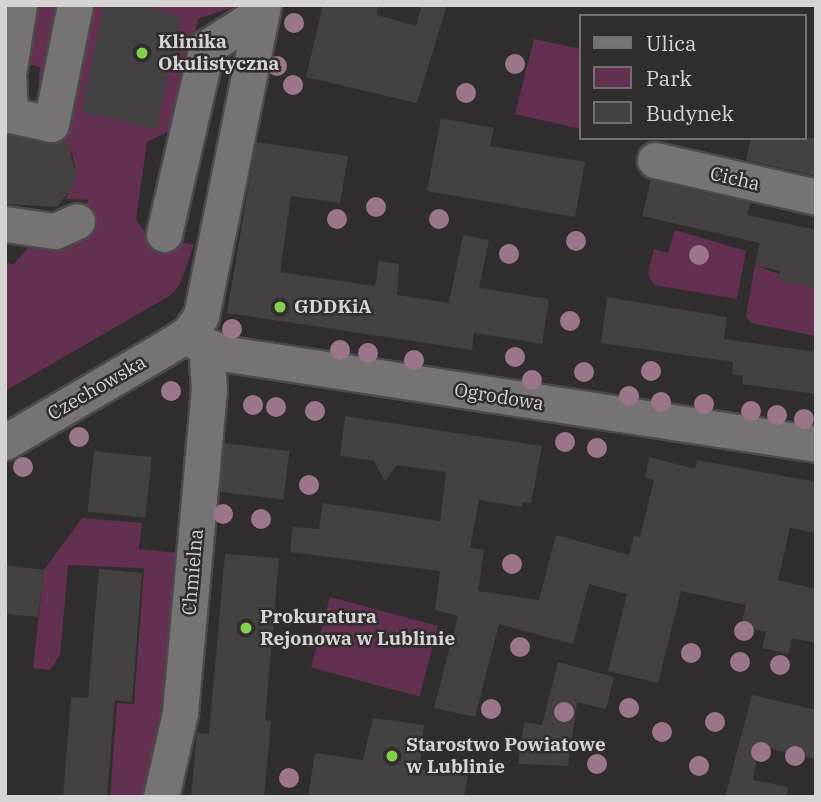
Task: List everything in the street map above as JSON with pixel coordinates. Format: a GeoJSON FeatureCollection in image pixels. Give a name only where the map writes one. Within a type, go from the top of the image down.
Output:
{"type":"FeatureCollection","features":[{"type":"Feature","properties":{"kind":"street"},"geometry":{"type":"LineString","coordinates":[[19,5],[8,74],[8,116],[51,124],[75,5]]}},
{"type":"Feature","properties":{"kind":"street"},"geometry":{"type":"LineString","coordinates":[[164,234],[207,47],[261,13]]}},
{"type":"Feature","properties":{"kind":"street"},"geometry":{"type":"LineString","coordinates":[[197,339],[261,13]]}},
{"type":"Feature","properties":{"kind":"street","name":"Cicha"},"geometry":{"type":"LineString","coordinates":[[655,160],[816,197]]}},
{"type":"Feature","properties":{"kind":"street"},"geometry":{"type":"LineString","coordinates":[[5,224],[55,231],[77,220]]}},
{"type":"Feature","properties":{"kind":"street","name":"Czechowska"},"geometry":{"type":"LineString","coordinates":[[5,442],[197,339]]}},
{"type":"Feature","properties":{"kind":"street","name":"Ogrodowa"},"geometry":{"type":"LineString","coordinates":[[197,339],[264,360],[816,444]]}},
{"type":"Feature","properties":{"kind":"street","name":"Chmielna"},"geometry":{"type":"LineString","coordinates":[[161,797],[180,713],[209,389],[197,339]]}},
{"type":"Feature","properties":{"kind":"green space"},"geometry":{"type":"Polygon","coordinates":[[[5,5],[239,5],[198,19],[173,129],[147,142],[136,219],[146,234],[194,245],[180,284],[171,295],[5,391],[5,263],[14,264],[35,240],[77,221],[89,200],[66,199],[76,173],[72,153],[63,139],[36,125],[40,67],[5,60],[5,5]]]}},
{"type":"Feature","properties":{"kind":"green space"},"geometry":{"type":"Polygon","coordinates":[[[534,39],[580,49],[580,129],[515,114],[534,39]]]}},
{"type":"Feature","properties":{"kind":"green space"},"geometry":{"type":"Polygon","coordinates":[[[675,230],[746,251],[737,299],[654,285],[648,274],[654,249],[668,253],[675,230]]]}},
{"type":"Feature","properties":{"kind":"green space"},"geometry":{"type":"Polygon","coordinates":[[[755,265],[816,288],[816,336],[751,323],[746,316],[755,265]]]}},
{"type":"Feature","properties":{"kind":"green space"},"geometry":{"type":"Polygon","coordinates":[[[82,518],[142,523],[139,549],[179,553],[151,797],[110,797],[117,703],[134,704],[144,568],[68,565],[60,655],[50,670],[33,668],[44,570],[82,518]]]}},
{"type":"Feature","properties":{"kind":"green space"},"geometry":{"type":"Polygon","coordinates":[[[330,597],[438,626],[419,697],[311,668],[330,597]]]}},
{"type":"Feature","properties":{"kind":"building"},"geometry":{"type":"Polygon","coordinates":[[[104,5],[144,5],[181,17],[157,129],[81,112],[104,5]]]}},
{"type":"Feature","properties":{"kind":"building"},"geometry":{"type":"Polygon","coordinates":[[[323,5],[378,5],[377,15],[416,26],[422,5],[447,5],[417,103],[306,77],[323,5]]]}},
{"type":"Feature","properties":{"kind":"building"},"geometry":{"type":"Polygon","coordinates":[[[441,118],[494,128],[490,146],[585,162],[575,217],[427,191],[441,118]]]}},
{"type":"Feature","properties":{"kind":"building"},"geometry":{"type":"Polygon","coordinates":[[[5,134],[47,144],[63,139],[68,145],[76,173],[73,186],[57,207],[5,204],[5,134]]]}},
{"type":"Feature","properties":{"kind":"building"},"geometry":{"type":"Polygon","coordinates":[[[816,138],[816,176],[746,160],[751,140],[816,138]]]}},
{"type":"Feature","properties":{"kind":"building"},"geometry":{"type":"Polygon","coordinates":[[[256,142],[348,156],[340,203],[291,196],[280,272],[375,286],[379,261],[399,264],[397,295],[449,303],[463,235],[489,240],[479,288],[549,299],[542,344],[474,333],[472,350],[227,313],[256,142]]]}},
{"type":"Feature","properties":{"kind":"building"},"geometry":{"type":"Polygon","coordinates":[[[651,180],[750,203],[747,215],[816,230],[816,288],[778,280],[780,271],[755,265],[760,243],[642,216],[651,180]]]}},
{"type":"Feature","properties":{"kind":"building"},"geometry":{"type":"Polygon","coordinates":[[[607,297],[727,317],[724,339],[816,352],[816,394],[742,384],[743,376],[732,374],[733,362],[601,343],[607,297]]]}},
{"type":"Feature","properties":{"kind":"building"},"geometry":{"type":"Polygon","coordinates":[[[345,416],[542,446],[531,503],[522,502],[522,507],[479,500],[470,548],[484,550],[478,591],[539,600],[556,535],[629,555],[634,535],[640,537],[654,480],[645,477],[649,457],[695,469],[697,460],[816,482],[816,533],[790,528],[778,580],[816,589],[816,643],[792,638],[788,654],[762,648],[766,632],[741,626],[746,605],[681,591],[658,683],[608,671],[627,594],[589,584],[573,644],[499,624],[475,717],[434,708],[458,616],[435,610],[440,571],[290,552],[293,527],[319,529],[323,503],[440,521],[446,472],[397,465],[385,481],[374,461],[340,456],[345,416]]]}},
{"type":"Feature","properties":{"kind":"building"},"geometry":{"type":"Polygon","coordinates":[[[224,443],[290,451],[284,500],[218,492],[224,443]]]}},
{"type":"Feature","properties":{"kind":"building"},"geometry":{"type":"Polygon","coordinates":[[[94,451],[152,457],[145,518],[88,512],[94,451]]]}},
{"type":"Feature","properties":{"kind":"building"},"geometry":{"type":"Polygon","coordinates":[[[225,554],[279,558],[265,720],[271,721],[264,797],[191,797],[197,733],[209,734],[225,554]]]}},
{"type":"Feature","properties":{"kind":"building"},"geometry":{"type":"Polygon","coordinates":[[[5,565],[44,570],[38,617],[5,614],[5,565]]]}},
{"type":"Feature","properties":{"kind":"building"},"geometry":{"type":"Polygon","coordinates":[[[99,569],[142,573],[132,702],[115,700],[107,797],[63,797],[71,697],[88,698],[99,569]]]}},
{"type":"Feature","properties":{"kind":"building"},"geometry":{"type":"Polygon","coordinates":[[[558,662],[614,677],[606,709],[577,702],[568,766],[518,764],[524,722],[542,725],[558,662]]]}},
{"type":"Feature","properties":{"kind":"building"},"geometry":{"type":"Polygon","coordinates":[[[752,695],[816,710],[816,759],[759,746],[753,780],[788,787],[787,797],[725,797],[752,695]]]}},
{"type":"Feature","properties":{"kind":"building","name":"Starostwo Powiatowe w Lublinie"},"geometry":{"type":"Polygon","coordinates":[[[373,718],[424,725],[420,769],[468,776],[464,797],[308,797],[315,753],[363,760],[373,718]]]}},
{"type":"Feature","properties":{"kind":"place","name":"Klinika Okulistyczna"},"geometry":{"type":"Point","coordinates":[142,53]}},
{"type":"Feature","properties":{"kind":"place","name":"GDDKiA"},"geometry":{"type":"Point","coordinates":[280,307]}},
{"type":"Feature","properties":{"kind":"place","name":"Prokuratura Rejonowa w Lublinie"},"geometry":{"type":"Point","coordinates":[246,628]}},
{"type":"Feature","properties":{"kind":"place","name":"Starostwo Powiatowe w Lublinie"},"geometry":{"type":"Point","coordinates":[392,756]}}]}
